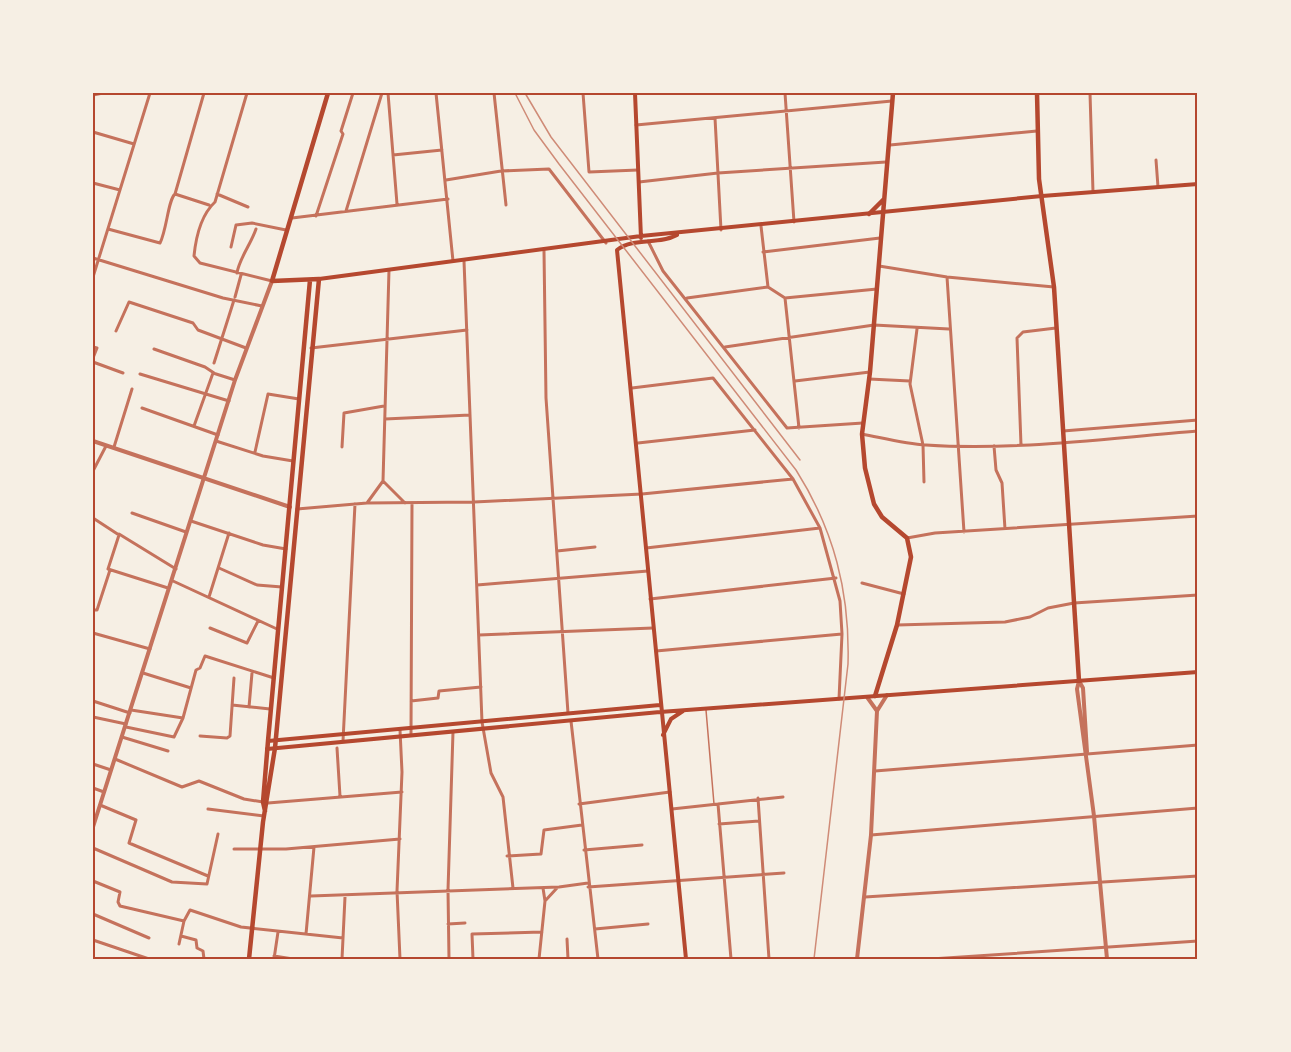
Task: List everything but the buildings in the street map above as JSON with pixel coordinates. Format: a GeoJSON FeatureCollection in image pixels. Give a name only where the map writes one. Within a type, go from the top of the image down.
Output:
{"type":"FeatureCollection","features":[{"type":"Feature","properties":{"kind":"main road"},"geometry":{"type":"LineString","coordinates":[[328,93],[272,280],[310,280],[606,243],[1042,196],[1198,184]]}},
{"type":"Feature","properties":{"kind":"main road"},"geometry":{"type":"LineString","coordinates":[[635,93],[642,239]]}},
{"type":"Feature","properties":{"kind":"main road"},"geometry":{"type":"LineString","coordinates":[[875,696],[905,594],[911,556],[907,538],[882,517],[874,504],[865,468],[862,434],[870,372],[893,93]]}},
{"type":"Feature","properties":{"kind":"main road"},"geometry":{"type":"LineString","coordinates":[[1037,93],[1037,131],[1042,196],[1054,287],[1079,681]]}},
{"type":"Feature","properties":{"kind":"main road"},"geometry":{"type":"LineString","coordinates":[[869,214],[883,200]]}},
{"type":"Feature","properties":{"kind":"main road"},"geometry":{"type":"LineString","coordinates":[[678,235],[669,239],[648,241],[642,239],[618,248],[638,443],[660,712],[686,959]]}},
{"type":"Feature","properties":{"kind":"main road"},"geometry":{"type":"LineString","coordinates":[[249,959],[265,803],[275,741],[319,279]]}},
{"type":"Feature","properties":{"kind":"main road"},"geometry":{"type":"LineString","coordinates":[[265,803],[270,709],[310,280]]}},
{"type":"Feature","properties":{"kind":"main road"},"geometry":{"type":"LineString","coordinates":[[267,749],[660,712],[1198,672]]}},
{"type":"Feature","properties":{"kind":"main road"},"geometry":{"type":"LineString","coordinates":[[268,741],[660,705]]}},
{"type":"Feature","properties":{"kind":"main road"},"geometry":{"type":"LineString","coordinates":[[663,735],[671,719],[683,711]]}},
{"type":"Feature","properties":{"kind":"main road"},"geometry":{"type":"LineString","coordinates":[[518,718],[519,727]]}},
{"type":"Feature","properties":{"kind":"street"},"geometry":{"type":"LineString","coordinates":[[93,95],[103,93]]}},
{"type":"Feature","properties":{"kind":"street"},"geometry":{"type":"LineString","coordinates":[[93,277],[150,93]]}},
{"type":"Feature","properties":{"kind":"street"},"geometry":{"type":"LineString","coordinates":[[108,229],[159,244],[169,220],[171,197],[175,194],[204,93]]}},
{"type":"Feature","properties":{"kind":"street"},"geometry":{"type":"LineString","coordinates":[[93,826],[206,480],[235,380],[272,280],[239,274],[197,261],[194,256],[197,235],[209,205],[213,204],[217,194],[247,93]]}},
{"type":"Feature","properties":{"kind":"street"},"geometry":{"type":"LineString","coordinates":[[316,216],[343,134],[341,131],[353,93]]}},
{"type":"Feature","properties":{"kind":"street"},"geometry":{"type":"LineString","coordinates":[[346,211],[382,93]]}},
{"type":"Feature","properties":{"kind":"street"},"geometry":{"type":"LineString","coordinates":[[388,93],[397,204]]}},
{"type":"Feature","properties":{"kind":"street"},"geometry":{"type":"LineString","coordinates":[[436,93],[454,262]]}},
{"type":"Feature","properties":{"kind":"street"},"geometry":{"type":"LineString","coordinates":[[494,93],[506,205]]}},
{"type":"Feature","properties":{"kind":"street"},"geometry":{"type":"LineString","coordinates":[[583,93],[590,172],[638,170]]}},
{"type":"Feature","properties":{"kind":"street"},"geometry":{"type":"LineString","coordinates":[[785,93],[794,222]]}},
{"type":"Feature","properties":{"kind":"street"},"geometry":{"type":"LineString","coordinates":[[1090,93],[1094,192]]}},
{"type":"Feature","properties":{"kind":"street"},"geometry":{"type":"LineString","coordinates":[[636,125],[892,101]]}},
{"type":"Feature","properties":{"kind":"street"},"geometry":{"type":"LineString","coordinates":[[715,118],[721,230]]}},
{"type":"Feature","properties":{"kind":"street"},"geometry":{"type":"LineString","coordinates":[[888,145],[1037,131]]}},
{"type":"Feature","properties":{"kind":"street"},"geometry":{"type":"LineString","coordinates":[[93,132],[134,144]]}},
{"type":"Feature","properties":{"kind":"street"},"geometry":{"type":"LineString","coordinates":[[393,155],[442,150]]}},
{"type":"Feature","properties":{"kind":"street"},"geometry":{"type":"LineString","coordinates":[[1156,160],[1158,187]]}},
{"type":"Feature","properties":{"kind":"street"},"geometry":{"type":"LineString","coordinates":[[639,182],[718,172],[886,162]]}},
{"type":"Feature","properties":{"kind":"street"},"geometry":{"type":"LineString","coordinates":[[446,180],[501,171],[549,169],[606,243]]}},
{"type":"Feature","properties":{"kind":"street"},"geometry":{"type":"LineString","coordinates":[[93,183],[120,190]]}},
{"type":"Feature","properties":{"kind":"street"},"geometry":{"type":"LineString","coordinates":[[175,194],[209,205]]}},
{"type":"Feature","properties":{"kind":"street"},"geometry":{"type":"LineString","coordinates":[[217,194],[248,207]]}},
{"type":"Feature","properties":{"kind":"street"},"geometry":{"type":"LineString","coordinates":[[290,218],[448,199]]}},
{"type":"Feature","properties":{"kind":"street"},"geometry":{"type":"LineString","coordinates":[[231,247],[236,225],[252,223],[286,230]]}},
{"type":"Feature","properties":{"kind":"street"},"geometry":{"type":"LineString","coordinates":[[761,226],[768,287]]}},
{"type":"Feature","properties":{"kind":"street"},"geometry":{"type":"LineString","coordinates":[[214,363],[234,299],[239,274],[238,265],[247,253],[256,229]]}},
{"type":"Feature","properties":{"kind":"street"},"geometry":{"type":"LineString","coordinates":[[763,252],[881,238]]}},
{"type":"Feature","properties":{"kind":"street"},"geometry":{"type":"LineString","coordinates":[[648,241],[663,272],[725,347],[787,428],[863,423]]}},
{"type":"Feature","properties":{"kind":"street"},"geometry":{"type":"LineString","coordinates":[[544,251],[546,398],[568,713]]}},
{"type":"Feature","properties":{"kind":"street"},"geometry":{"type":"LineString","coordinates":[[93,258],[262,306]]}},
{"type":"Feature","properties":{"kind":"street"},"geometry":{"type":"LineString","coordinates":[[464,261],[482,722],[491,773],[503,797],[507,856],[513,888]]}},
{"type":"Feature","properties":{"kind":"street"},"geometry":{"type":"LineString","coordinates":[[879,266],[947,277],[1054,287]]}},
{"type":"Feature","properties":{"kind":"street"},"geometry":{"type":"LineString","coordinates":[[367,503],[383,481],[389,270]]}},
{"type":"Feature","properties":{"kind":"street"},"geometry":{"type":"LineString","coordinates":[[947,277],[964,532]]}},
{"type":"Feature","properties":{"kind":"street"},"geometry":{"type":"LineString","coordinates":[[686,298],[768,287],[785,298],[877,289]]}},
{"type":"Feature","properties":{"kind":"street"},"geometry":{"type":"LineString","coordinates":[[785,298],[799,428]]}},
{"type":"Feature","properties":{"kind":"street"},"geometry":{"type":"LineString","coordinates":[[116,331],[129,302],[193,323],[198,330],[246,348]]}},
{"type":"Feature","properties":{"kind":"street"},"geometry":{"type":"LineString","coordinates":[[725,347],[874,325],[949,329]]}},
{"type":"Feature","properties":{"kind":"street"},"geometry":{"type":"LineString","coordinates":[[1021,445],[1017,338],[1023,332],[1056,328]]}},
{"type":"Feature","properties":{"kind":"street"},"geometry":{"type":"LineString","coordinates":[[917,329],[910,381],[923,445],[924,482]]}},
{"type":"Feature","properties":{"kind":"street"},"geometry":{"type":"LineString","coordinates":[[311,348],[386,337],[467,330]]}},
{"type":"Feature","properties":{"kind":"street"},"geometry":{"type":"LineString","coordinates":[[93,346],[97,348],[93,360],[123,373]]}},
{"type":"Feature","properties":{"kind":"street"},"geometry":{"type":"LineString","coordinates":[[154,349],[205,366],[214,373],[235,380]]}},
{"type":"Feature","properties":{"kind":"street"},"geometry":{"type":"LineString","coordinates":[[794,381],[870,372]]}},
{"type":"Feature","properties":{"kind":"street"},"geometry":{"type":"LineString","coordinates":[[194,427],[214,373]]}},
{"type":"Feature","properties":{"kind":"street"},"geometry":{"type":"LineString","coordinates":[[140,374],[229,402]]}},
{"type":"Feature","properties":{"kind":"street"},"geometry":{"type":"LineString","coordinates":[[632,388],[710,377],[716,380],[793,479],[820,528],[836,578],[842,634],[838,699]]}},
{"type":"Feature","properties":{"kind":"street"},"geometry":{"type":"LineString","coordinates":[[869,380],[910,381]]}},
{"type":"Feature","properties":{"kind":"street"},"geometry":{"type":"LineString","coordinates":[[113,449],[132,389]]}},
{"type":"Feature","properties":{"kind":"street"},"geometry":{"type":"LineString","coordinates":[[255,452],[268,394],[299,399]]}},
{"type":"Feature","properties":{"kind":"street"},"geometry":{"type":"LineString","coordinates":[[342,447],[344,413],[384,406]]}},
{"type":"Feature","properties":{"kind":"street"},"geometry":{"type":"LineString","coordinates":[[142,408],[255,452],[293,461]]}},
{"type":"Feature","properties":{"kind":"street"},"geometry":{"type":"LineString","coordinates":[[385,419],[470,415]]}},
{"type":"Feature","properties":{"kind":"street"},"geometry":{"type":"LineString","coordinates":[[1063,431],[1198,420]]}},
{"type":"Feature","properties":{"kind":"street"},"geometry":{"type":"LineString","coordinates":[[638,443],[755,430]]}},
{"type":"Feature","properties":{"kind":"street"},"geometry":{"type":"LineString","coordinates":[[862,434],[923,445],[959,447],[1021,445],[1198,431]]}},
{"type":"Feature","properties":{"kind":"street"},"geometry":{"type":"LineString","coordinates":[[93,441],[290,507]]}},
{"type":"Feature","properties":{"kind":"street"},"geometry":{"type":"LineString","coordinates":[[93,471],[106,446]]}},
{"type":"Feature","properties":{"kind":"street"},"geometry":{"type":"LineString","coordinates":[[994,446],[996,470],[1002,483],[1005,528]]}},
{"type":"Feature","properties":{"kind":"street"},"geometry":{"type":"LineString","coordinates":[[297,509],[367,503],[474,502],[642,494],[793,479]]}},
{"type":"Feature","properties":{"kind":"street"},"geometry":{"type":"LineString","coordinates":[[383,481],[405,503]]}},
{"type":"Feature","properties":{"kind":"street"},"geometry":{"type":"LineString","coordinates":[[411,503],[411,737]]}},
{"type":"Feature","properties":{"kind":"street"},"geometry":{"type":"LineString","coordinates":[[343,741],[355,504]]}},
{"type":"Feature","properties":{"kind":"street"},"geometry":{"type":"LineString","coordinates":[[132,513],[187,533]]}},
{"type":"Feature","properties":{"kind":"street"},"geometry":{"type":"LineString","coordinates":[[907,538],[1005,528],[1198,516]]}},
{"type":"Feature","properties":{"kind":"street"},"geometry":{"type":"LineString","coordinates":[[93,518],[176,569]]}},
{"type":"Feature","properties":{"kind":"street"},"geometry":{"type":"LineString","coordinates":[[191,521],[262,545],[286,549]]}},
{"type":"Feature","properties":{"kind":"street"},"geometry":{"type":"LineString","coordinates":[[646,548],[820,528]]}},
{"type":"Feature","properties":{"kind":"street"},"geometry":{"type":"LineString","coordinates":[[209,597],[229,533]]}},
{"type":"Feature","properties":{"kind":"street"},"geometry":{"type":"LineString","coordinates":[[93,610],[97,610],[110,570],[108,562],[119,534]]}},
{"type":"Feature","properties":{"kind":"street"},"geometry":{"type":"LineString","coordinates":[[557,551],[596,547]]}},
{"type":"Feature","properties":{"kind":"street"},"geometry":{"type":"LineString","coordinates":[[218,568],[251,584],[282,587]]}},
{"type":"Feature","properties":{"kind":"street"},"geometry":{"type":"LineString","coordinates":[[110,570],[170,588]]}},
{"type":"Feature","properties":{"kind":"street"},"geometry":{"type":"LineString","coordinates":[[477,585],[648,571]]}},
{"type":"Feature","properties":{"kind":"street"},"geometry":{"type":"LineString","coordinates":[[650,599],[836,578]]}},
{"type":"Feature","properties":{"kind":"street"},"geometry":{"type":"LineString","coordinates":[[172,581],[279,629]]}},
{"type":"Feature","properties":{"kind":"street"},"geometry":{"type":"LineString","coordinates":[[862,583],[905,594]]}},
{"type":"Feature","properties":{"kind":"street"},"geometry":{"type":"LineString","coordinates":[[897,625],[1015,621],[1030,617],[1045,608],[1074,603],[1198,595]]}},
{"type":"Feature","properties":{"kind":"street"},"geometry":{"type":"LineString","coordinates":[[210,628],[247,643],[258,621]]}},
{"type":"Feature","properties":{"kind":"street"},"geometry":{"type":"LineString","coordinates":[[479,635],[653,628]]}},
{"type":"Feature","properties":{"kind":"street"},"geometry":{"type":"LineString","coordinates":[[93,633],[150,649]]}},
{"type":"Feature","properties":{"kind":"street"},"geometry":{"type":"LineString","coordinates":[[655,651],[842,634]]}},
{"type":"Feature","properties":{"kind":"street"},"geometry":{"type":"LineString","coordinates":[[93,717],[174,737],[183,718],[196,670],[200,668],[206,656],[252,673],[274,678]]}},
{"type":"Feature","properties":{"kind":"street"},"geometry":{"type":"LineString","coordinates":[[143,673],[191,688]]}},
{"type":"Feature","properties":{"kind":"street"},"geometry":{"type":"LineString","coordinates":[[249,707],[252,673]]}},
{"type":"Feature","properties":{"kind":"street"},"geometry":{"type":"LineString","coordinates":[[200,736],[228,737],[234,678]]}},
{"type":"Feature","properties":{"kind":"street"},"geometry":{"type":"LineString","coordinates":[[1079,681],[1077,689],[1083,744],[1087,753],[1107,959]]}},
{"type":"Feature","properties":{"kind":"street"},"geometry":{"type":"LineString","coordinates":[[411,701],[438,698],[439,691],[481,687]]}},
{"type":"Feature","properties":{"kind":"street"},"geometry":{"type":"LineString","coordinates":[[857,959],[871,835],[877,711],[887,695]]}},
{"type":"Feature","properties":{"kind":"street"},"geometry":{"type":"LineString","coordinates":[[867,697],[877,711]]}},
{"type":"Feature","properties":{"kind":"street"},"geometry":{"type":"LineString","coordinates":[[93,701],[131,712],[183,718]]}},
{"type":"Feature","properties":{"kind":"street"},"geometry":{"type":"LineString","coordinates":[[232,705],[270,709]]}},
{"type":"Feature","properties":{"kind":"street"},"geometry":{"type":"LineString","coordinates":[[571,722],[598,959]]}},
{"type":"Feature","properties":{"kind":"street"},"geometry":{"type":"LineString","coordinates":[[400,730],[402,792],[397,891],[400,959]]}},
{"type":"Feature","properties":{"kind":"street"},"geometry":{"type":"LineString","coordinates":[[449,959],[448,890],[453,732]]}},
{"type":"Feature","properties":{"kind":"street"},"geometry":{"type":"LineString","coordinates":[[122,737],[168,751]]}},
{"type":"Feature","properties":{"kind":"street"},"geometry":{"type":"LineString","coordinates":[[875,771],[1198,745]]}},
{"type":"Feature","properties":{"kind":"street"},"geometry":{"type":"LineString","coordinates":[[337,748],[340,796]]}},
{"type":"Feature","properties":{"kind":"street"},"geometry":{"type":"LineString","coordinates":[[115,759],[183,788],[199,781],[244,799],[265,803],[402,792]]}},
{"type":"Feature","properties":{"kind":"street"},"geometry":{"type":"LineString","coordinates":[[93,764],[111,770]]}},
{"type":"Feature","properties":{"kind":"street"},"geometry":{"type":"LineString","coordinates":[[93,788],[104,792]]}},
{"type":"Feature","properties":{"kind":"street"},"geometry":{"type":"LineString","coordinates":[[579,804],[670,792]]}},
{"type":"Feature","properties":{"kind":"street"},"geometry":{"type":"LineString","coordinates":[[672,809],[783,797]]}},
{"type":"Feature","properties":{"kind":"street"},"geometry":{"type":"LineString","coordinates":[[759,798],[769,959]]}},
{"type":"Feature","properties":{"kind":"street"},"geometry":{"type":"LineString","coordinates":[[716,804],[730,959]]}},
{"type":"Feature","properties":{"kind":"street"},"geometry":{"type":"LineString","coordinates":[[100,805],[136,820],[129,843],[208,876]]}},
{"type":"Feature","properties":{"kind":"street"},"geometry":{"type":"LineString","coordinates":[[871,835],[1198,808]]}},
{"type":"Feature","properties":{"kind":"street"},"geometry":{"type":"LineString","coordinates":[[208,809],[264,813]]}},
{"type":"Feature","properties":{"kind":"street"},"geometry":{"type":"LineString","coordinates":[[719,824],[760,821]]}},
{"type":"Feature","properties":{"kind":"street"},"geometry":{"type":"LineString","coordinates":[[507,856],[541,854],[544,830],[582,825]]}},
{"type":"Feature","properties":{"kind":"street"},"geometry":{"type":"LineString","coordinates":[[93,848],[172,882],[207,884],[218,834]]}},
{"type":"Feature","properties":{"kind":"street"},"geometry":{"type":"LineString","coordinates":[[234,849],[314,847],[400,839]]}},
{"type":"Feature","properties":{"kind":"street"},"geometry":{"type":"LineString","coordinates":[[584,850],[642,845]]}},
{"type":"Feature","properties":{"kind":"street"},"geometry":{"type":"LineString","coordinates":[[306,934],[314,847]]}},
{"type":"Feature","properties":{"kind":"street"},"geometry":{"type":"LineString","coordinates":[[311,896],[345,897],[397,891],[679,882],[784,873]]}},
{"type":"Feature","properties":{"kind":"street"},"geometry":{"type":"LineString","coordinates":[[865,897],[1198,876]]}},
{"type":"Feature","properties":{"kind":"street"},"geometry":{"type":"LineString","coordinates":[[93,881],[120,892],[118,902],[120,906],[184,921]]}},
{"type":"Feature","properties":{"kind":"street"},"geometry":{"type":"LineString","coordinates":[[545,900],[559,887]]}},
{"type":"Feature","properties":{"kind":"street"},"geometry":{"type":"LineString","coordinates":[[540,959],[545,900],[543,888]]}},
{"type":"Feature","properties":{"kind":"street"},"geometry":{"type":"LineString","coordinates":[[342,959],[345,897]]}},
{"type":"Feature","properties":{"kind":"street"},"geometry":{"type":"LineString","coordinates":[[179,944],[184,921],[190,910],[229,924],[253,929],[343,939]]}},
{"type":"Feature","properties":{"kind":"street"},"geometry":{"type":"LineString","coordinates":[[93,914],[149,938]]}},
{"type":"Feature","properties":{"kind":"street"},"geometry":{"type":"LineString","coordinates":[[448,924],[465,922]]}},
{"type":"Feature","properties":{"kind":"street"},"geometry":{"type":"LineString","coordinates":[[595,929],[648,924]]}},
{"type":"Feature","properties":{"kind":"street"},"geometry":{"type":"LineString","coordinates":[[279,932],[274,958],[293,959]]}},
{"type":"Feature","properties":{"kind":"street"},"geometry":{"type":"LineString","coordinates":[[473,959],[472,934],[542,932]]}},
{"type":"Feature","properties":{"kind":"street"},"geometry":{"type":"LineString","coordinates":[[181,936],[195,939],[197,948],[203,951],[204,959]]}},
{"type":"Feature","properties":{"kind":"street"},"geometry":{"type":"LineString","coordinates":[[567,939],[568,959]]}},
{"type":"Feature","properties":{"kind":"street"},"geometry":{"type":"LineString","coordinates":[[93,940],[146,959]]}},
{"type":"Feature","properties":{"kind":"street"},"geometry":{"type":"LineString","coordinates":[[931,959],[1198,941]]}},
{"type":"Feature","properties":{"kind":"lane"},"geometry":{"type":"LineString","coordinates":[[706,709],[716,804]]}},
{"type":"Feature","properties":{"kind":"railway"},"geometry":{"type":"LineString","coordinates":[[515,93],[534,130],[559,164],[796,470],[830,539],[837,562],[846,612],[848,664],[814,959]]}},
{"type":"Feature","properties":{"kind":"railway"},"geometry":{"type":"LineString","coordinates":[[525,93],[551,137],[800,460]]}}]}
